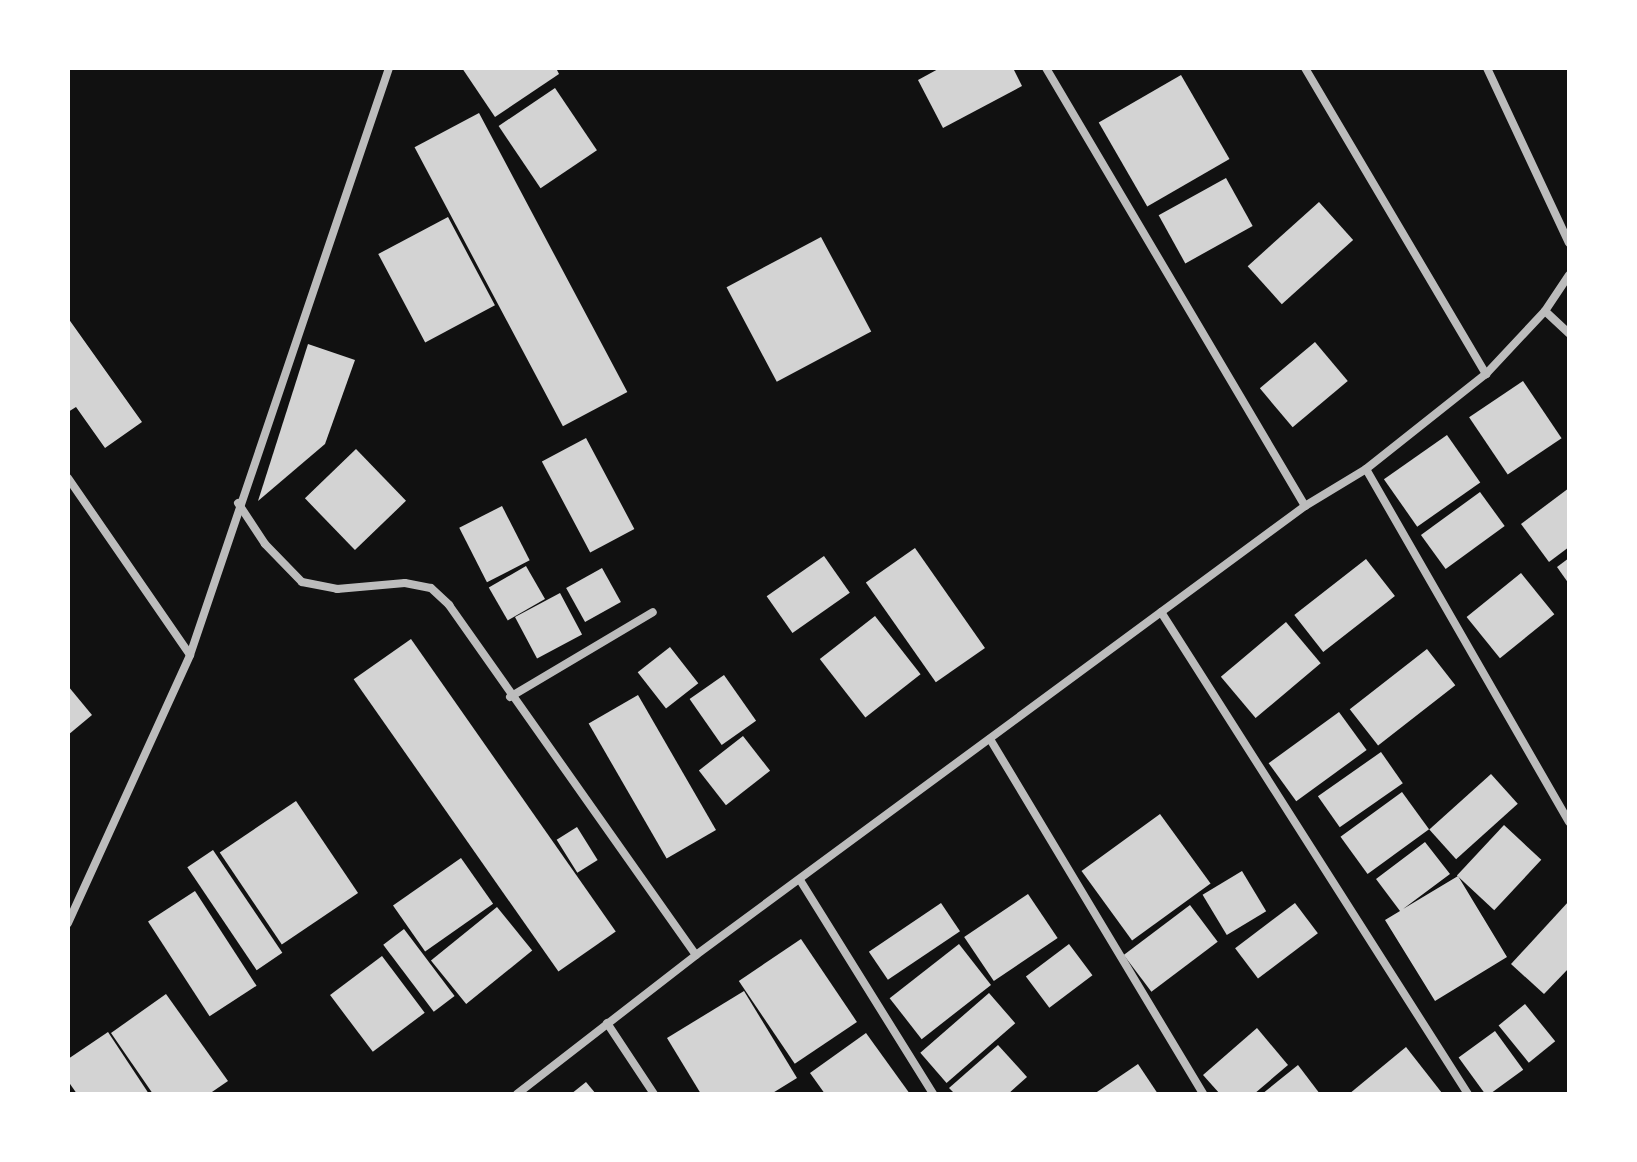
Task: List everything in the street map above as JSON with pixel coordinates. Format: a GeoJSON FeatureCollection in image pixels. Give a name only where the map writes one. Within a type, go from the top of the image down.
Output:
{"type":"FeatureCollection","features":[{"type":"Feature","properties":{"kind":"street"},"geometry":{"type":"LineString","coordinates":[[68,923],[190,655],[238,503],[389,68]]}},
{"type":"Feature","properties":{"kind":"street"},"geometry":{"type":"LineString","coordinates":[[1046,68],[1305,506]]}},
{"type":"Feature","properties":{"kind":"street"},"geometry":{"type":"LineString","coordinates":[[1305,68],[1486,374]]}},
{"type":"Feature","properties":{"kind":"street"},"geometry":{"type":"LineString","coordinates":[[1487,68],[1569,243]]}},
{"type":"Feature","properties":{"kind":"street"},"geometry":{"type":"LineString","coordinates":[[517,1094],[696,955],[1161,612],[1305,506],[1366,469],[1486,374],[1545,311],[1569,275]]}},
{"type":"Feature","properties":{"kind":"street"},"geometry":{"type":"LineString","coordinates":[[1545,311],[1569,333]]}},
{"type":"Feature","properties":{"kind":"street"},"geometry":{"type":"LineString","coordinates":[[1366,469],[1569,822]]}},
{"type":"Feature","properties":{"kind":"street"},"geometry":{"type":"LineString","coordinates":[[68,478],[190,655]]}},
{"type":"Feature","properties":{"kind":"street"},"geometry":{"type":"LineString","coordinates":[[238,503],[265,544],[302,582],[337,589],[405,583],[431,588],[449,605],[510,697],[696,955]]}},
{"type":"Feature","properties":{"kind":"street"},"geometry":{"type":"LineString","coordinates":[[510,697],[653,612]]}},
{"type":"Feature","properties":{"kind":"street"},"geometry":{"type":"LineString","coordinates":[[1161,612],[1468,1094]]}},
{"type":"Feature","properties":{"kind":"street"},"geometry":{"type":"LineString","coordinates":[[990,739],[1203,1094]]}},
{"type":"Feature","properties":{"kind":"street"},"geometry":{"type":"LineString","coordinates":[[800,880],[933,1094]]}},
{"type":"Feature","properties":{"kind":"street"},"geometry":{"type":"LineString","coordinates":[[607,1023],[654,1094]]}},
{"type":"Feature","properties":{"kind":"building"},"geometry":{"type":"Polygon","coordinates":[[[462,68],[556,68],[559,74],[495,117],[462,68]]]}},
{"type":"Feature","properties":{"kind":"building"},"geometry":{"type":"Polygon","coordinates":[[[940,68],[1013,68],[1022,86],[943,128],[918,80],[940,68]]]}},
{"type":"Feature","properties":{"kind":"building"},"geometry":{"type":"Polygon","coordinates":[[[1181,75],[1230,159],[1147,207],[1099,123],[1181,75]]]}},
{"type":"Feature","properties":{"kind":"building"},"geometry":{"type":"Polygon","coordinates":[[[555,88],[597,150],[541,188],[499,126],[555,88]]]}},
{"type":"Feature","properties":{"kind":"building"},"geometry":{"type":"Polygon","coordinates":[[[479,113],[627,392],[563,426],[415,147],[479,113]]]}},
{"type":"Feature","properties":{"kind":"building"},"geometry":{"type":"Polygon","coordinates":[[[1226,178],[1253,226],[1185,263],[1159,215],[1226,178]]]}},
{"type":"Feature","properties":{"kind":"building"},"geometry":{"type":"Polygon","coordinates":[[[1319,202],[1353,240],[1282,304],[1248,266],[1319,202]]]}},
{"type":"Feature","properties":{"kind":"building"},"geometry":{"type":"Polygon","coordinates":[[[448,217],[495,305],[425,342],[378,254],[448,217]]]}},
{"type":"Feature","properties":{"kind":"building"},"geometry":{"type":"Polygon","coordinates":[[[821,237],[871,331],[777,382],[727,287],[821,237]]]}},
{"type":"Feature","properties":{"kind":"building"},"geometry":{"type":"Polygon","coordinates":[[[68,318],[142,422],[105,448],[76,407],[68,412],[68,318]]]}},
{"type":"Feature","properties":{"kind":"building"},"geometry":{"type":"Polygon","coordinates":[[[1315,342],[1348,381],[1293,427],[1260,388],[1315,342]]]}},
{"type":"Feature","properties":{"kind":"building"},"geometry":{"type":"Polygon","coordinates":[[[308,344],[355,360],[325,444],[258,501],[308,344]]]}},
{"type":"Feature","properties":{"kind":"building"},"geometry":{"type":"Polygon","coordinates":[[[1523,381],[1562,438],[1508,475],[1469,417],[1523,381]]]}},
{"type":"Feature","properties":{"kind":"building"},"geometry":{"type":"Polygon","coordinates":[[[1447,435],[1480,483],[1417,527],[1384,479],[1447,435]]]}},
{"type":"Feature","properties":{"kind":"building"},"geometry":{"type":"Polygon","coordinates":[[[586,438],[634,529],[590,552],[542,461],[586,438]]]}},
{"type":"Feature","properties":{"kind":"building"},"geometry":{"type":"Polygon","coordinates":[[[356,449],[406,501],[355,550],[305,498],[356,449]]]}},
{"type":"Feature","properties":{"kind":"building"},"geometry":{"type":"Polygon","coordinates":[[[1569,488],[1569,547],[1549,562],[1521,524],[1569,488]]]}},
{"type":"Feature","properties":{"kind":"building"},"geometry":{"type":"Polygon","coordinates":[[[1480,492],[1505,526],[1446,569],[1421,535],[1480,492]]]}},
{"type":"Feature","properties":{"kind":"building"},"geometry":{"type":"Polygon","coordinates":[[[502,506],[530,560],[487,582],[459,528],[502,506]]]}},
{"type":"Feature","properties":{"kind":"building"},"geometry":{"type":"Polygon","coordinates":[[[915,548],[985,648],[936,682],[866,582],[915,548]]]}},
{"type":"Feature","properties":{"kind":"building"},"geometry":{"type":"Polygon","coordinates":[[[824,556],[850,593],[792,633],[767,596],[824,556]]]}},
{"type":"Feature","properties":{"kind":"building"},"geometry":{"type":"Polygon","coordinates":[[[1569,558],[1569,584],[1557,567],[1569,558]]]}},
{"type":"Feature","properties":{"kind":"building"},"geometry":{"type":"Polygon","coordinates":[[[1366,559],[1395,596],[1323,652],[1294,615],[1366,559]]]}},
{"type":"Feature","properties":{"kind":"building"},"geometry":{"type":"Polygon","coordinates":[[[526,566],[545,599],[508,620],[489,588],[526,566]]]}},
{"type":"Feature","properties":{"kind":"building"},"geometry":{"type":"Polygon","coordinates":[[[602,568],[621,602],[585,622],[566,588],[602,568]]]}},
{"type":"Feature","properties":{"kind":"building"},"geometry":{"type":"Polygon","coordinates":[[[1521,573],[1554,614],[1500,658],[1467,617],[1521,573]]]}},
{"type":"Feature","properties":{"kind":"building"},"geometry":{"type":"Polygon","coordinates":[[[560,593],[582,634],[537,658],[515,617],[560,593]]]}},
{"type":"Feature","properties":{"kind":"building"},"geometry":{"type":"Polygon","coordinates":[[[875,616],[921,674],[865,717],[820,659],[875,616]]]}},
{"type":"Feature","properties":{"kind":"building"},"geometry":{"type":"Polygon","coordinates":[[[1286,622],[1321,663],[1256,718],[1221,677],[1286,622]]]}},
{"type":"Feature","properties":{"kind":"building"},"geometry":{"type":"Polygon","coordinates":[[[411,639],[616,931],[558,972],[354,679],[411,639]]]}},
{"type":"Feature","properties":{"kind":"building"},"geometry":{"type":"Polygon","coordinates":[[[670,647],[698,683],[666,708],[638,672],[670,647]]]}},
{"type":"Feature","properties":{"kind":"building"},"geometry":{"type":"Polygon","coordinates":[[[1427,649],[1455,685],[1378,746],[1350,709],[1427,649]]]}},
{"type":"Feature","properties":{"kind":"building"},"geometry":{"type":"Polygon","coordinates":[[[724,675],[756,721],[722,745],[690,699],[724,675]]]}},
{"type":"Feature","properties":{"kind":"building"},"geometry":{"type":"Polygon","coordinates":[[[68,686],[92,715],[68,735],[68,686]]]}},
{"type":"Feature","properties":{"kind":"building"},"geometry":{"type":"Polygon","coordinates":[[[638,695],[716,830],[667,859],[589,724],[638,695]]]}},
{"type":"Feature","properties":{"kind":"building"},"geometry":{"type":"Polygon","coordinates":[[[1339,712],[1367,750],[1296,801],[1269,763],[1339,712]]]}},
{"type":"Feature","properties":{"kind":"building"},"geometry":{"type":"Polygon","coordinates":[[[743,736],[770,771],[726,805],[699,770],[743,736]]]}},
{"type":"Feature","properties":{"kind":"building"},"geometry":{"type":"Polygon","coordinates":[[[1381,752],[1403,783],[1340,827],[1318,796],[1381,752]]]}},
{"type":"Feature","properties":{"kind":"building"},"geometry":{"type":"Polygon","coordinates":[[[1491,774],[1518,804],[1456,859],[1429,830],[1491,774]]]}},
{"type":"Feature","properties":{"kind":"building"},"geometry":{"type":"Polygon","coordinates":[[[1402,792],[1429,829],[1368,874],[1341,837],[1402,792]]]}},
{"type":"Feature","properties":{"kind":"building"},"geometry":{"type":"Polygon","coordinates":[[[296,801],[358,893],[282,944],[220,852],[296,801]]]}},
{"type":"Feature","properties":{"kind":"building"},"geometry":{"type":"Polygon","coordinates":[[[1160,814],[1211,884],[1132,941],[1082,871],[1160,814]]]}},
{"type":"Feature","properties":{"kind":"building"},"geometry":{"type":"Polygon","coordinates":[[[1504,825],[1541,860],[1494,910],[1457,875],[1504,825]]]}},
{"type":"Feature","properties":{"kind":"building"},"geometry":{"type":"Polygon","coordinates":[[[577,827],[598,860],[577,873],[557,840],[577,827]]]}},
{"type":"Feature","properties":{"kind":"building"},"geometry":{"type":"Polygon","coordinates":[[[1425,842],[1450,874],[1403,909],[1458,876],[1507,957],[1435,1001],[1385,920],[1400,911],[1376,879],[1425,842]]]}},
{"type":"Feature","properties":{"kind":"building"},"geometry":{"type":"Polygon","coordinates":[[[213,850],[282,953],[257,970],[187,867],[213,850]]]}},
{"type":"Feature","properties":{"kind":"building"},"geometry":{"type":"Polygon","coordinates":[[[461,858],[493,904],[425,951],[393,906],[461,858]]]}},
{"type":"Feature","properties":{"kind":"building"},"geometry":{"type":"Polygon","coordinates":[[[1242,871],[1266,911],[1227,935],[1203,895],[1242,871]]]}},
{"type":"Feature","properties":{"kind":"building"},"geometry":{"type":"Polygon","coordinates":[[[195,891],[257,986],[210,1016],[148,921],[195,891]]]}},
{"type":"Feature","properties":{"kind":"building"},"geometry":{"type":"Polygon","coordinates":[[[1028,894],[1058,938],[994,981],[964,937],[1028,894]]]}},
{"type":"Feature","properties":{"kind":"building"},"geometry":{"type":"Polygon","coordinates":[[[1569,901],[1569,968],[1544,994],[1511,964],[1569,901]]]}},
{"type":"Feature","properties":{"kind":"building"},"geometry":{"type":"Polygon","coordinates":[[[941,903],[960,931],[888,980],[869,952],[941,903]]]}},
{"type":"Feature","properties":{"kind":"building"},"geometry":{"type":"Polygon","coordinates":[[[1295,903],[1318,933],[1258,978],[1235,948],[1295,903]]]}},
{"type":"Feature","properties":{"kind":"building"},"geometry":{"type":"Polygon","coordinates":[[[1190,905],[1218,942],[1151,992],[1124,955],[1190,905]]]}},
{"type":"Feature","properties":{"kind":"building"},"geometry":{"type":"Polygon","coordinates":[[[497,907],[532,951],[466,1004],[431,960],[497,907]]]}},
{"type":"Feature","properties":{"kind":"building"},"geometry":{"type":"Polygon","coordinates":[[[404,929],[455,996],[434,1012],[383,945],[404,929]]]}},
{"type":"Feature","properties":{"kind":"building"},"geometry":{"type":"Polygon","coordinates":[[[801,939],[857,1022],[795,1064],[739,981],[801,939]]]}},
{"type":"Feature","properties":{"kind":"building"},"geometry":{"type":"Polygon","coordinates":[[[959,944],[991,985],[922,1039],[890,998],[959,944]]]}},
{"type":"Feature","properties":{"kind":"building"},"geometry":{"type":"Polygon","coordinates":[[[1069,944],[1092,975],[1049,1008],[1026,976],[1069,944]]]}},
{"type":"Feature","properties":{"kind":"building"},"geometry":{"type":"Polygon","coordinates":[[[382,956],[425,1013],[373,1052],[330,995],[382,956]]]}},
{"type":"Feature","properties":{"kind":"building"},"geometry":{"type":"Polygon","coordinates":[[[744,991],[797,1078],[771,1094],[701,1094],[667,1038],[744,991]]]}},
{"type":"Feature","properties":{"kind":"building"},"geometry":{"type":"Polygon","coordinates":[[[989,993],[1015,1023],[947,1083],[920,1053],[989,993]]]}},
{"type":"Feature","properties":{"kind":"building"},"geometry":{"type":"Polygon","coordinates":[[[166,994],[228,1081],[209,1094],[153,1094],[111,1033],[166,994]]]}},
{"type":"Feature","properties":{"kind":"building"},"geometry":{"type":"Polygon","coordinates":[[[1525,1004],[1555,1041],[1529,1063],[1499,1025],[1525,1004]]]}},
{"type":"Feature","properties":{"kind":"building"},"geometry":{"type":"Polygon","coordinates":[[[1257,1028],[1288,1065],[1254,1094],[1220,1094],[1203,1075],[1257,1028]]]}},
{"type":"Feature","properties":{"kind":"building"},"geometry":{"type":"Polygon","coordinates":[[[1495,1031],[1523,1070],[1490,1094],[1485,1094],[1459,1057],[1495,1031]]]}},
{"type":"Feature","properties":{"kind":"building"},"geometry":{"type":"Polygon","coordinates":[[[108,1032],[149,1094],[77,1094],[68,1081],[68,1059],[108,1032]]]}},
{"type":"Feature","properties":{"kind":"building"},"geometry":{"type":"Polygon","coordinates":[[[866,1033],[910,1094],[825,1094],[810,1073],[866,1033]]]}},
{"type":"Feature","properties":{"kind":"building"},"geometry":{"type":"Polygon","coordinates":[[[998,1045],[1027,1077],[1008,1094],[955,1094],[949,1088],[998,1045]]]}},
{"type":"Feature","properties":{"kind":"building"},"geometry":{"type":"Polygon","coordinates":[[[1406,1047],[1442,1093],[1349,1094],[1406,1047]]]}},
{"type":"Feature","properties":{"kind":"building"},"geometry":{"type":"Polygon","coordinates":[[[1138,1064],[1158,1094],[1094,1094],[1138,1064]]]}},
{"type":"Feature","properties":{"kind":"building"},"geometry":{"type":"Polygon","coordinates":[[[1298,1065],[1320,1094],[1262,1094],[1298,1065]]]}},
{"type":"Feature","properties":{"kind":"building"},"geometry":{"type":"Polygon","coordinates":[[[586,1082],[596,1094],[571,1094],[586,1082]]]}}]}
